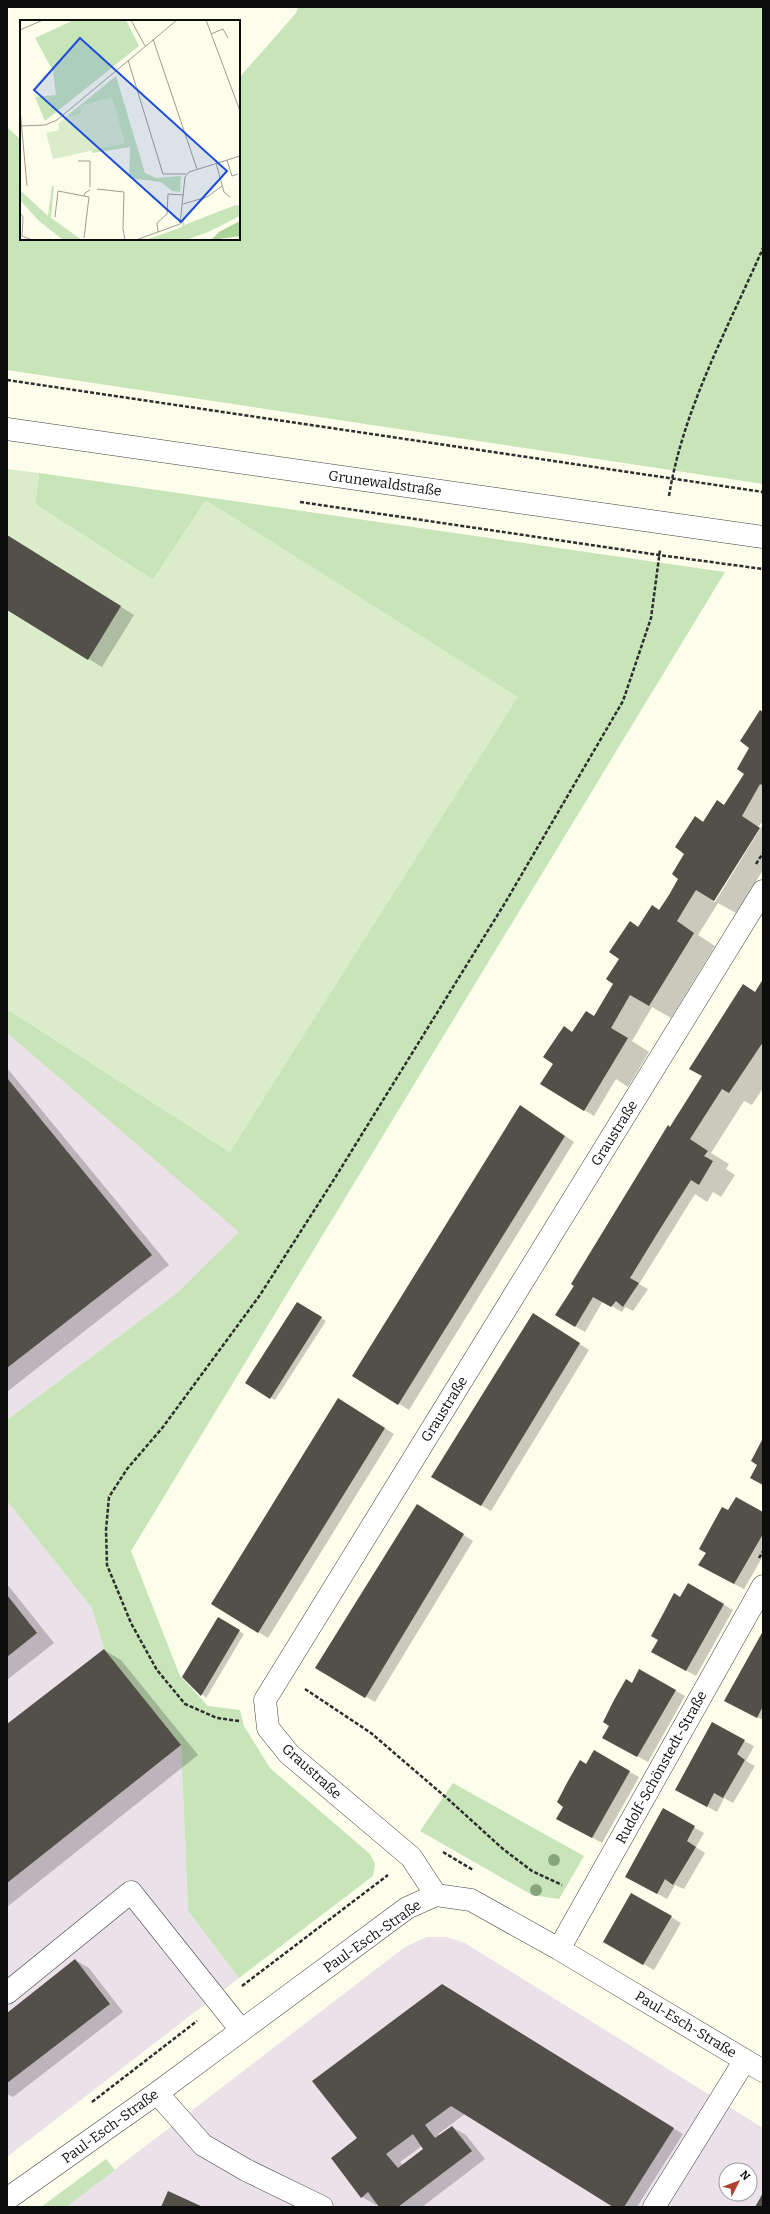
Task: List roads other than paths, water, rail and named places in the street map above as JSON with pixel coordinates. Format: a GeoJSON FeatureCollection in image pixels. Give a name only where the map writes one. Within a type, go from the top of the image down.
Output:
{"type":"FeatureCollection","features":[{"type":"Feature","properties":{"kind":"street","name":"Grunewaldstraße"},"geometry":{"type":"LineString","coordinates":[[7,429],[763,537]]}},
{"type":"Feature","properties":{"kind":"street","name":"Graustraße"},"geometry":{"type":"LineString","coordinates":[[436,1895],[411,1857],[289,1754],[268,1728],[265,1700],[763,891]]}},
{"type":"Feature","properties":{"kind":"street","name":"Rudolf-Schönstedt-Straße"},"geometry":{"type":"LineString","coordinates":[[559,1948],[763,1586]]}},
{"type":"Feature","properties":{"kind":"street"},"geometry":{"type":"LineString","coordinates":[[7,1993],[131,1892],[241,2030]]}},
{"type":"Feature","properties":{"kind":"street","name":"Paul-Esch-Straße"},"geometry":{"type":"LineString","coordinates":[[7,2199],[407,1908],[436,1895],[471,1900],[559,1948],[763,2071]]}},
{"type":"Feature","properties":{"kind":"street"},"geometry":{"type":"LineString","coordinates":[[654,2207],[745,2060]]}},
{"type":"Feature","properties":{"kind":"street"},"geometry":{"type":"LineString","coordinates":[[156,2092],[203,2145],[246,2170],[322,2207]]}}]}
